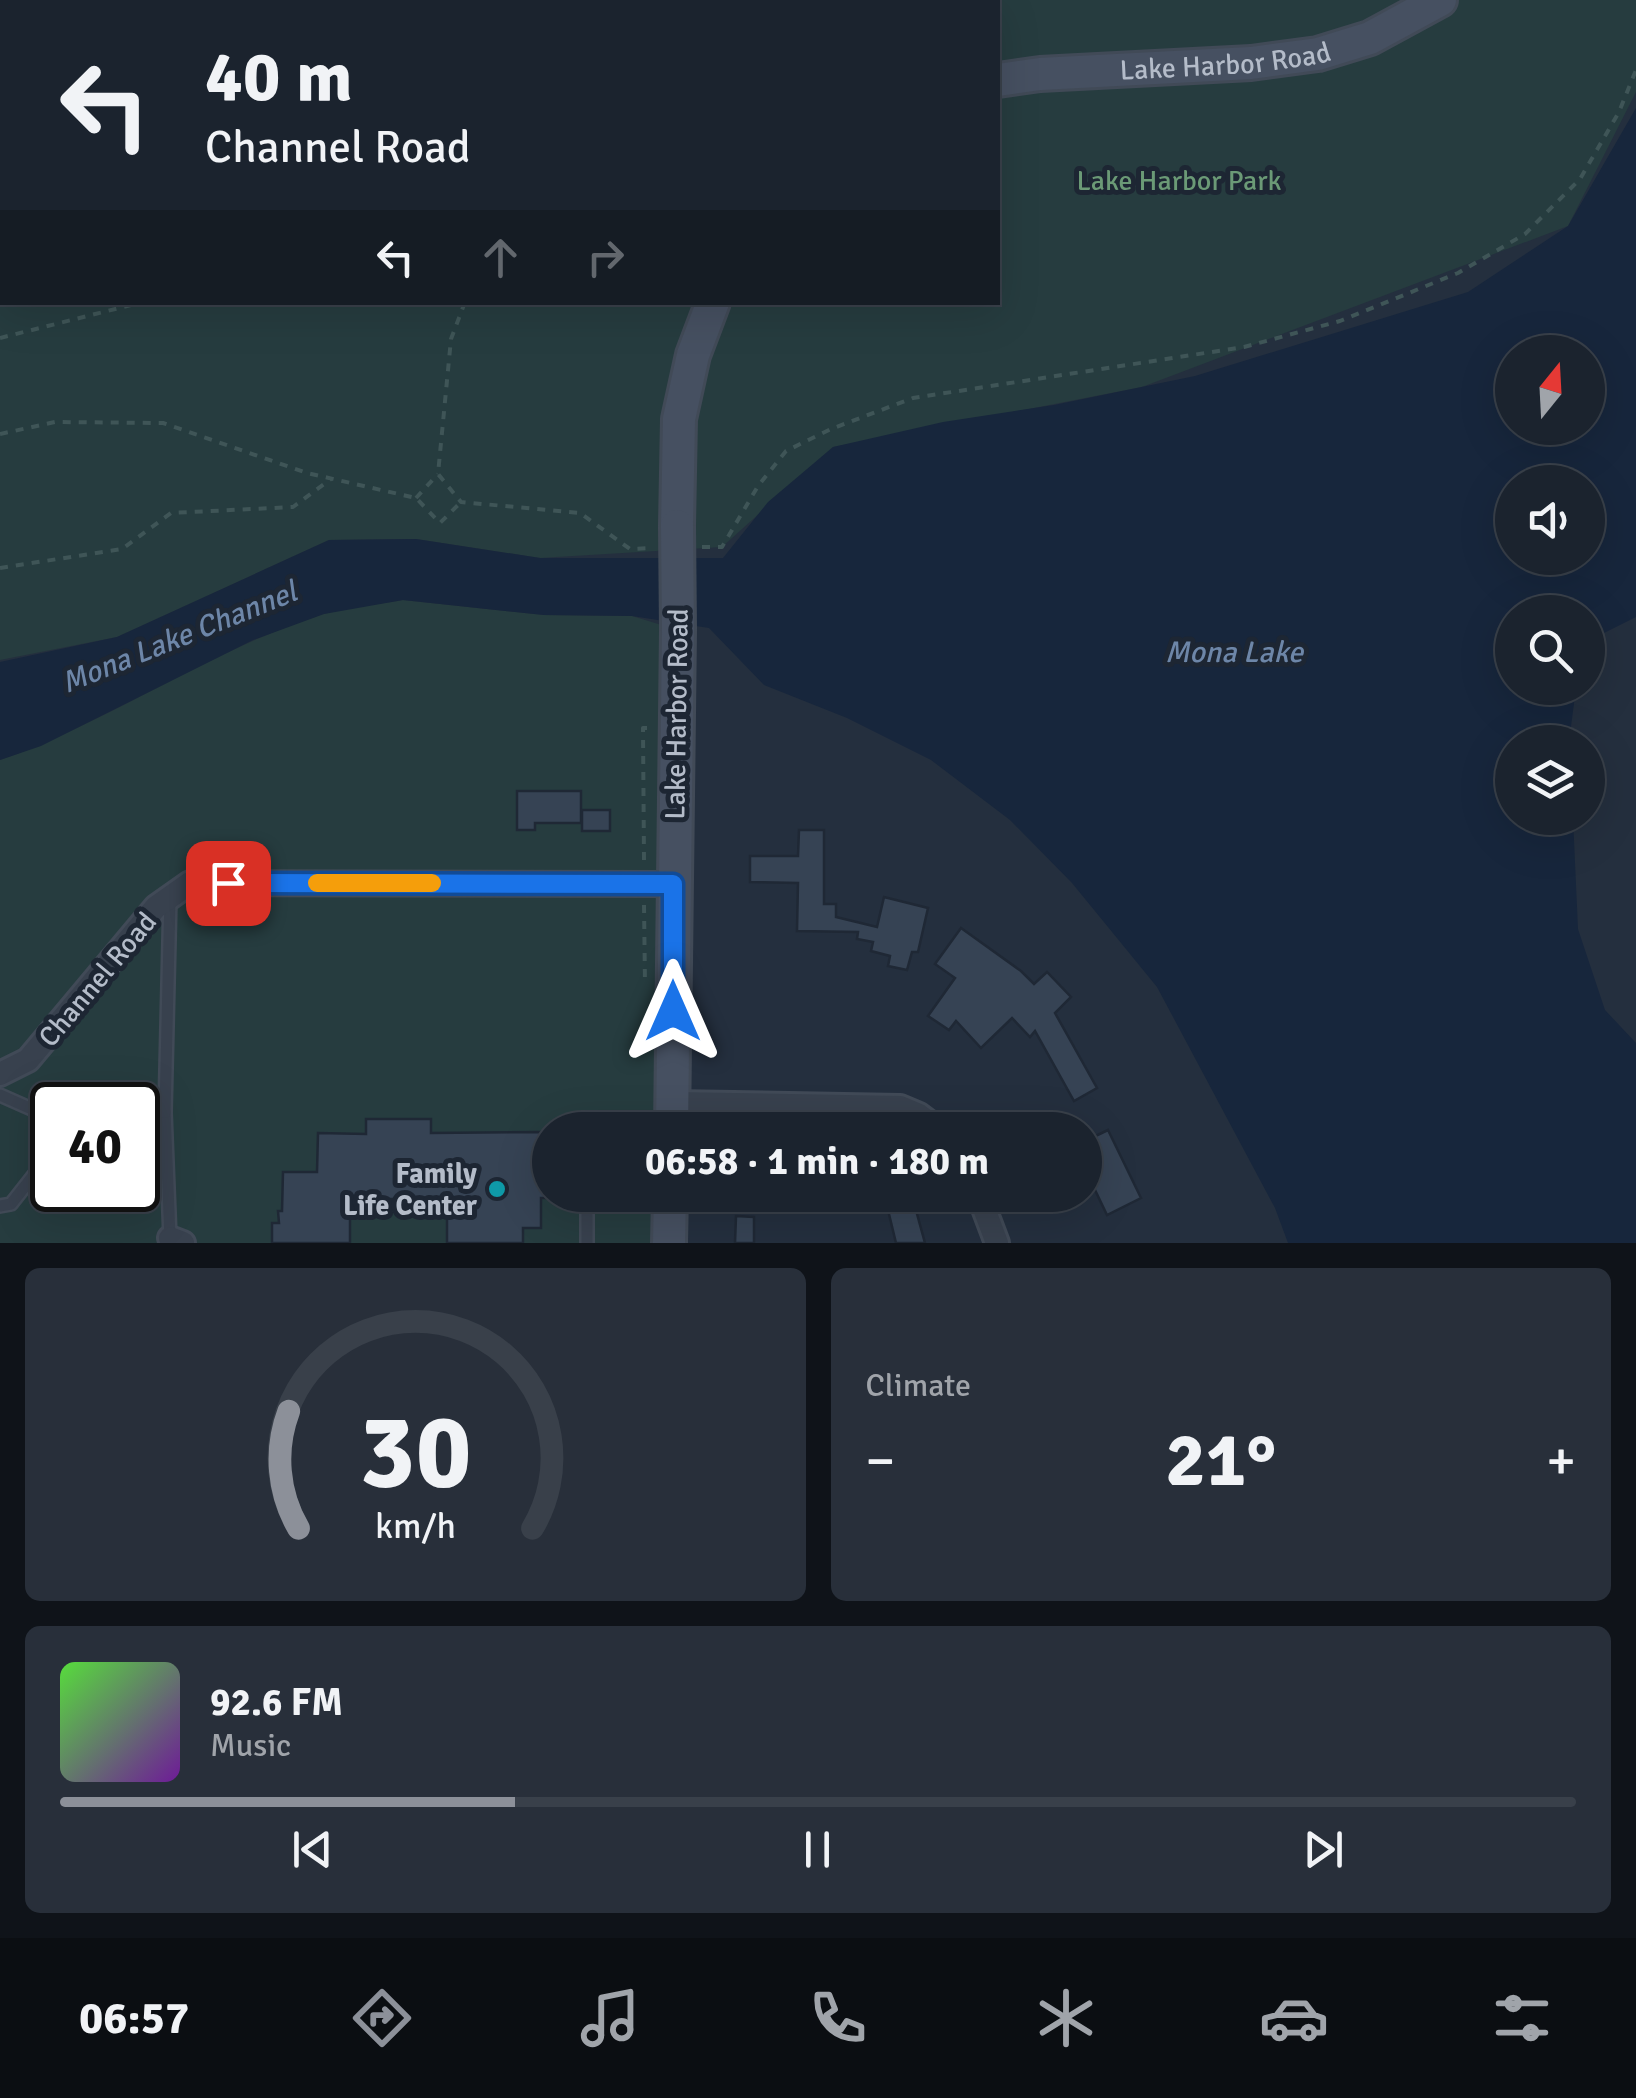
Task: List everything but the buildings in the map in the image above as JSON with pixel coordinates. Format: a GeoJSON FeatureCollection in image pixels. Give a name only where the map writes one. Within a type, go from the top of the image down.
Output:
{"type":"FeatureCollection","features":[{"type":"Feature","properties":{"kind":"street","name":"Lake Harbor Road"},"geometry":{"type":"LineString","coordinates":[[1000,80],[1040,74],[1250,63],[1318,54],[1370,38],[1440,0]]}},
{"type":"Feature","properties":{"kind":"street","name":"Lake Harbor Road"},"geometry":{"type":"LineString","coordinates":[[672,1112],[659,884],[676,726],[679,419],[693,355],[712,305]]}},
{"type":"Feature","properties":{"kind":"street","name":"Channel Road"},"geometry":{"type":"LineString","coordinates":[[0,1074],[28,1060],[156,906],[190,883],[659,884]]}},
{"type":"Feature","properties":{"kind":"street"},"geometry":{"type":"LineString","coordinates":[[773,1112],[900,1107],[914,1112]]}},
{"type":"Feature","properties":{"kind":"street"},"geometry":{"type":"LineString","coordinates":[[669,1243],[670,1212]]}},
{"type":"Feature","properties":{"kind":"street"},"geometry":{"type":"LineString","coordinates":[[985,1212],[997,1243]]}},
{"type":"Feature","properties":{"kind":"lane"},"geometry":{"type":"LineString","coordinates":[[170,897],[164,1112],[176,1240]]}},
{"type":"Feature","properties":{"kind":"lane"},"geometry":{"type":"LineString","coordinates":[[0,1095],[30,1108]]}},
{"type":"Feature","properties":{"kind":"lane"},"geometry":{"type":"LineString","coordinates":[[160,1112],[164,1112]]}},
{"type":"Feature","properties":{"kind":"lane"},"geometry":{"type":"LineString","coordinates":[[0,1206],[11,1204],[30,1180]]}},
{"type":"Feature","properties":{"kind":"lane"},"geometry":{"type":"LineString","coordinates":[[587,1212],[587,1243]]}},
{"type":"Feature","properties":{"kind":"path"},"geometry":{"type":"LineString","coordinates":[[438,474],[461,502],[580,513],[630,548],[676,540],[722,547],[758,486],[786,452],[830,429],[913,398],[1244,346],[1340,321],[1458,272],[1525,234],[1580,179],[1619,112],[1636,70]]}},
{"type":"Feature","properties":{"kind":"path"},"geometry":{"type":"LineString","coordinates":[[0,338],[130,305]]}},
{"type":"Feature","properties":{"kind":"path"},"geometry":{"type":"LineString","coordinates":[[416,498],[438,474],[451,340],[464,305]]}},
{"type":"Feature","properties":{"kind":"path"},"geometry":{"type":"LineString","coordinates":[[0,434],[55,422],[163,422],[331,479],[416,498],[440,523],[461,502]]}},
{"type":"Feature","properties":{"kind":"path"},"geometry":{"type":"LineString","coordinates":[[0,568],[122,549],[171,513],[293,508],[331,479]]}},
{"type":"Feature","properties":{"kind":"path"},"geometry":{"type":"LineString","coordinates":[[645,998],[659,884],[643,728],[676,726]]}},
{"type":"Feature","properties":{"kind":"green space","name":"Lake Harbor Park"},"geometry":{"type":"Polygon","coordinates":[[[1000,0],[1636,0],[1636,92],[1568,226],[1142,387],[833,447],[722,547],[540,558],[416,539],[329,540],[117,637],[0,660],[0,305],[1000,305],[1000,0]]]}},
{"type":"Feature","properties":{"kind":"green space"},"geometry":{"type":"Polygon","coordinates":[[[403,600],[544,615],[632,616],[678,630],[672,1112],[532,1112],[532,1212],[670,1212],[669,1243],[0,1243],[0,760],[81,726],[238,647],[330,612],[403,600]]]}},
{"type":"Feature","properties":{"kind":"water","name":"Mona Lake"},"geometry":{"type":"Polygon","coordinates":[[[1636,108],[1636,617],[1605,632],[1605,595],[1495,595],[1495,705],[1574,705],[1571,725],[1495,725],[1495,835],[1574,835],[1578,929],[1605,1010],[1636,1043],[1636,1243],[1288,1243],[1275,1208],[1157,987],[1072,883],[1010,820],[931,760],[847,718],[764,685],[709,628],[632,616],[544,615],[403,600],[324,614],[253,640],[41,746],[0,760],[0,662],[117,637],[329,540],[416,539],[540,558],[723,558],[768,502],[833,447],[943,422],[1054,405],[1195,376],[1468,292],[1568,226],[1636,108]]]}},
{"type":"Feature","properties":{"kind":"slow traffic"},"geometry":{"type":"LineString","coordinates":[[317,883],[432,883]]}},
{"type":"Feature","properties":{"kind":"place","name":"Family Life Center"},"geometry":{"type":"Point","coordinates":[497,1189]}},
{"type":"Feature","properties":{"kind":"route"},"geometry":{"type":"LineString","coordinates":[[228,883],[673,884],[673,1011]]}},
{"type":"Feature","properties":{"kind":"water label","name":"Mona Lake Channel"},"geometry":{"type":"Point","coordinates":[179,637]}}]}
